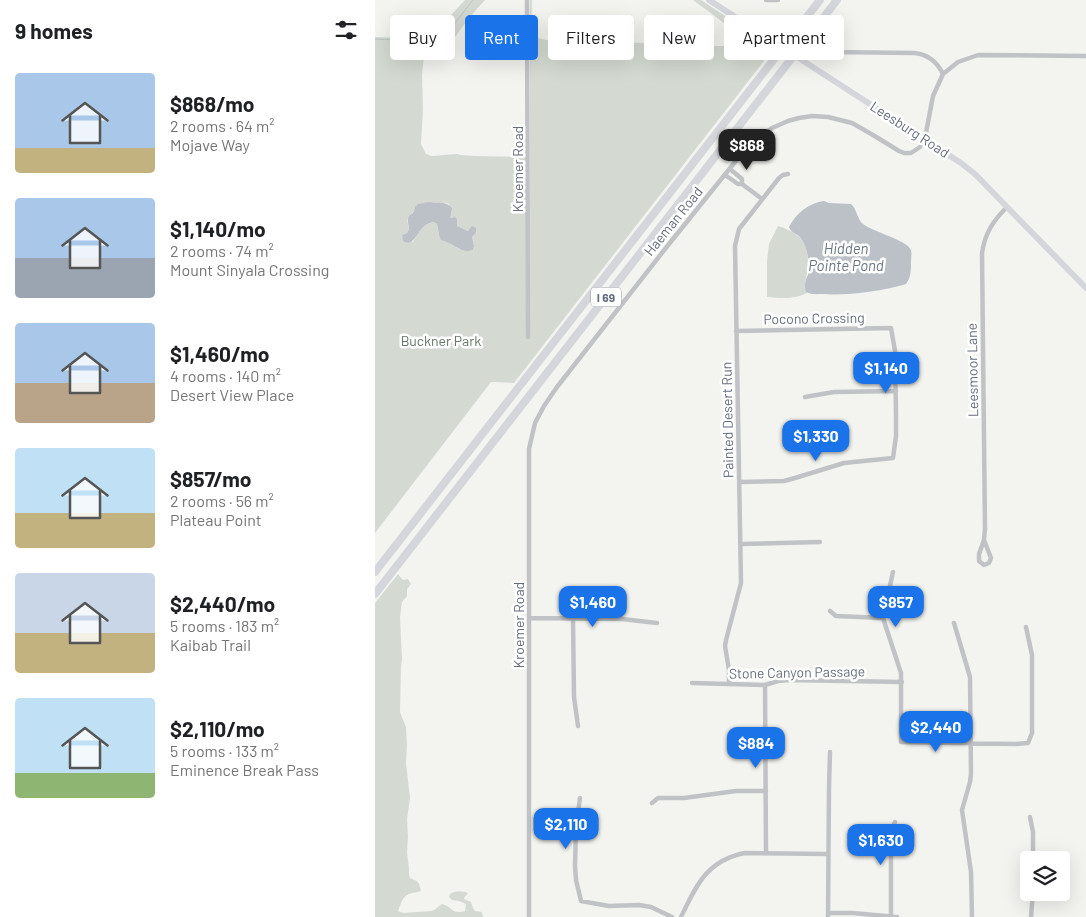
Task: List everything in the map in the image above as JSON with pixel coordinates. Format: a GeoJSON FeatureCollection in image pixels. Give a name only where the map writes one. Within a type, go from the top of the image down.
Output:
{"type":"FeatureCollection","features":[{"type":"Feature","properties":{"kind":"highway","name":"I 69"},"geometry":{"type":"LineString","coordinates":[[375,572],[820,0]]}},
{"type":"Feature","properties":{"kind":"highway","name":"I 69"},"geometry":{"type":"LineString","coordinates":[[375,594],[837,0]]}},
{"type":"Feature","properties":{"kind":"main road","name":"Leesburg Road"},"geometry":{"type":"LineString","coordinates":[[709,0],[925,138],[968,169],[1086,288]]}},
{"type":"Feature","properties":{"kind":"street","name":"Kroemer Road"},"geometry":{"type":"LineString","coordinates":[[527,0],[528,338]]}},
{"type":"Feature","properties":{"kind":"street"},"geometry":{"type":"LineString","coordinates":[[766,0],[778,0]]}},
{"type":"Feature","properties":{"kind":"street"},"geometry":{"type":"LineString","coordinates":[[844,52],[914,53],[924,55],[935,62],[943,74]]}},
{"type":"Feature","properties":{"kind":"street"},"geometry":{"type":"LineString","coordinates":[[925,138],[933,96],[943,74],[958,62],[978,55],[1086,56]]}},
{"type":"Feature","properties":{"kind":"street","name":"Haeman Road"},"geometry":{"type":"LineString","coordinates":[[586,350],[730,169],[760,137],[772,128],[799,118],[812,116],[828,117],[852,123],[903,153],[915,151],[920,147],[925,138]]}},
{"type":"Feature","properties":{"kind":"street"},"geometry":{"type":"LineString","coordinates":[[730,169],[742,179],[743,184]]}},
{"type":"Feature","properties":{"kind":"street","name":"Painted Desert Run"},"geometry":{"type":"LineString","coordinates":[[729,684],[726,640],[741,583],[735,241],[739,229],[762,199],[779,178],[788,174]]}},
{"type":"Feature","properties":{"kind":"street"},"geometry":{"type":"LineString","coordinates":[[725,175],[738,184],[743,184],[762,199]]}},
{"type":"Feature","properties":{"kind":"street","name":"Leesmoor Lane"},"geometry":{"type":"LineString","coordinates":[[984,540],[991,558],[989,563],[984,565],[980,562],[979,558],[984,540],[982,253],[987,232],[1007,207]]}},
{"type":"Feature","properties":{"kind":"street","name":"Pocono Crossing"},"geometry":{"type":"LineString","coordinates":[[737,331],[891,328],[895,345],[896,391]]}},
{"type":"Feature","properties":{"kind":"street","name":"Kroemer Road"},"geometry":{"type":"LineString","coordinates":[[529,917],[530,440],[535,423],[544,406],[586,350]]}},
{"type":"Feature","properties":{"kind":"street"},"geometry":{"type":"LineString","coordinates":[[739,482],[784,481],[844,464],[893,458],[896,430],[896,391],[833,392],[805,397]]}},
{"type":"Feature","properties":{"kind":"street"},"geometry":{"type":"LineString","coordinates":[[740,544],[820,542]]}},
{"type":"Feature","properties":{"kind":"street"},"geometry":{"type":"LineString","coordinates":[[893,572],[883,618],[901,673],[901,742],[1029,743],[1032,733],[1032,654],[1026,627]]}},
{"type":"Feature","properties":{"kind":"street"},"geometry":{"type":"LineString","coordinates":[[830,611],[836,616],[883,618]]}},
{"type":"Feature","properties":{"kind":"street"},"geometry":{"type":"LineString","coordinates":[[529,618],[622,618],[657,623]]}},
{"type":"Feature","properties":{"kind":"street"},"geometry":{"type":"LineString","coordinates":[[573,618],[574,697],[577,726]]}},
{"type":"Feature","properties":{"kind":"street"},"geometry":{"type":"LineString","coordinates":[[954,623],[970,676],[970,782],[962,810],[971,872],[971,917]]}},
{"type":"Feature","properties":{"kind":"street","name":"Stone Canyon Passage"},"geometry":{"type":"LineString","coordinates":[[692,683],[765,685],[789,680],[902,682]]}},
{"type":"Feature","properties":{"kind":"street"},"geometry":{"type":"LineString","coordinates":[[765,685],[766,853]]}},
{"type":"Feature","properties":{"kind":"street"},"geometry":{"type":"LineString","coordinates":[[831,752],[828,915],[852,913],[897,917]]}},
{"type":"Feature","properties":{"kind":"street"},"geometry":{"type":"LineString","coordinates":[[652,803],[658,798],[684,798],[736,792],[766,791]]}},
{"type":"Feature","properties":{"kind":"street"},"geometry":{"type":"LineString","coordinates":[[580,798],[576,827],[575,866],[581,901],[609,906],[639,905],[651,907],[672,917]]}},
{"type":"Feature","properties":{"kind":"street"},"geometry":{"type":"LineString","coordinates":[[1030,817],[1033,832],[1033,851]]}},
{"type":"Feature","properties":{"kind":"street"},"geometry":{"type":"LineString","coordinates":[[891,917],[891,831],[895,822]]}},
{"type":"Feature","properties":{"kind":"street"},"geometry":{"type":"LineString","coordinates":[[681,917],[694,890],[708,871],[735,855],[745,853],[828,854]]}},
{"type":"Feature","properties":{"kind":"street"},"geometry":{"type":"LineString","coordinates":[[1031,917],[1032,901]]}},
{"type":"Feature","properties":{"kind":"green space"},"geometry":{"type":"Polygon","coordinates":[[[465,0],[485,0],[471,15],[465,15],[465,23],[455,38],[455,15],[451,15],[465,0]]]}},
{"type":"Feature","properties":{"kind":"green space"},"geometry":{"type":"Polygon","coordinates":[[[530,0],[532,0],[532,15],[530,15],[530,0]]]}},
{"type":"Feature","properties":{"kind":"green space"},"geometry":{"type":"Polygon","coordinates":[[[693,0],[701,0],[724,15],[724,23],[693,0]]]}},
{"type":"Feature","properties":{"kind":"green space","name":"Buckner Park"},"geometry":{"type":"Polygon","coordinates":[[[375,37],[390,37],[390,60],[424,60],[421,144],[426,154],[432,156],[457,154],[521,157],[524,152],[525,143],[526,170],[524,175],[527,193],[525,203],[530,209],[530,60],[538,60],[538,38],[548,40],[548,60],[634,60],[634,43],[644,43],[644,60],[714,60],[714,46],[724,46],[724,60],[765,60],[514,383],[491,382],[375,533],[375,37]],[[429,202],[415,209],[407,220],[409,229],[407,233],[402,235],[413,242],[424,227],[434,222],[437,224],[439,235],[451,244],[465,251],[473,250],[472,237],[477,232],[468,231],[457,226],[455,217],[450,218],[449,204],[429,202]]]}},
{"type":"Feature","properties":{"kind":"green space"},"geometry":{"type":"Polygon","coordinates":[[[778,226],[796,234],[807,248],[809,264],[805,283],[807,293],[797,297],[767,297],[769,244],[778,226]]]}},
{"type":"Feature","properties":{"kind":"green space"},"geometry":{"type":"Polygon","coordinates":[[[398,574],[403,580],[408,579],[411,584],[407,589],[407,596],[402,602],[400,617],[402,659],[400,712],[406,727],[406,763],[410,798],[407,819],[409,875],[410,878],[417,881],[421,891],[407,895],[398,911],[403,913],[431,911],[442,904],[457,912],[465,911],[466,904],[452,900],[449,897],[452,893],[461,891],[468,893],[464,899],[471,902],[475,911],[482,912],[483,917],[375,917],[375,603],[398,574]]]}},
{"type":"Feature","properties":{"kind":"water","name":"Hidden Pointe Pond"},"geometry":{"type":"Polygon","coordinates":[[[824,201],[851,204],[863,224],[908,246],[911,250],[911,268],[908,282],[886,289],[853,294],[810,294],[806,292],[805,284],[808,275],[807,251],[800,237],[792,232],[789,227],[795,217],[803,210],[813,204],[824,201]]]}},
{"type":"Feature","properties":{"kind":"water"},"geometry":{"type":"Polygon","coordinates":[[[429,202],[450,206],[452,208],[450,218],[455,217],[457,219],[457,226],[468,231],[472,226],[476,228],[476,233],[472,237],[473,250],[461,250],[441,240],[437,224],[434,222],[424,227],[411,242],[403,241],[402,235],[407,233],[409,229],[408,218],[415,207],[418,204],[429,202]]]}},
{"type":"Feature","properties":{"kind":"waterway"},"geometry":{"type":"LineString","coordinates":[[375,39],[427,40],[434,43],[449,29],[473,0]]}}]}
